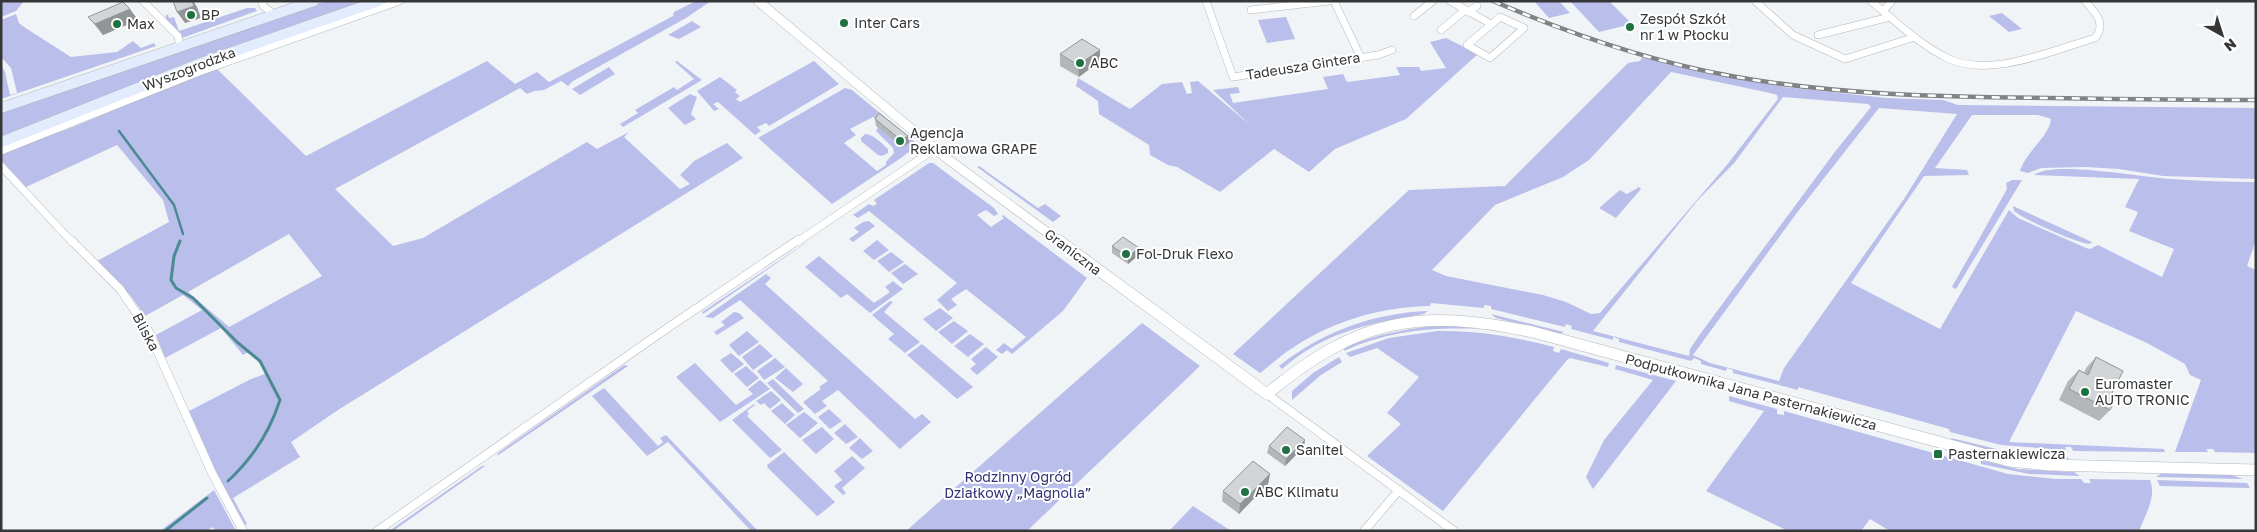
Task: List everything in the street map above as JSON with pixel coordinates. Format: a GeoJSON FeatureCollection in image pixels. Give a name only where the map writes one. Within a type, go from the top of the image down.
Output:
{"type":"FeatureCollection","features":[{"type":"Feature","properties":{"kind":"main road","name":"Wyszogrodzka"},"geometry":{"type":"LineString","coordinates":[[1,108],[314,1]]}},
{"type":"Feature","properties":{"kind":"main road","name":"Wyszogrodzka"},"geometry":{"type":"LineString","coordinates":[[1,142],[201,63],[379,1]]}},
{"type":"Feature","properties":{"kind":"street"},"geometry":{"type":"LineString","coordinates":[[143,1],[178,36],[179,42]]}},
{"type":"Feature","properties":{"kind":"street"},"geometry":{"type":"LineString","coordinates":[[123,66],[148,53],[299,1]]}},
{"type":"Feature","properties":{"kind":"street"},"geometry":{"type":"LineString","coordinates":[[1,151],[199,72],[400,1]]}},
{"type":"Feature","properties":{"kind":"street","name":"Graniczna"},"geometry":{"type":"LineString","coordinates":[[758,1],[935,149],[1454,531]]}},
{"type":"Feature","properties":{"kind":"street","name":"Tadeusza Gintera"},"geometry":{"type":"LineString","coordinates":[[1206,1],[1233,77],[1378,56],[1392,50]]}},
{"type":"Feature","properties":{"kind":"street"},"geometry":{"type":"LineString","coordinates":[[1251,10],[1329,1]]}},
{"type":"Feature","properties":{"kind":"street"},"geometry":{"type":"LineString","coordinates":[[1334,1],[1361,58]]}},
{"type":"Feature","properties":{"kind":"street"},"geometry":{"type":"LineString","coordinates":[[1414,16],[1433,1]]}},
{"type":"Feature","properties":{"kind":"street"},"geometry":{"type":"LineString","coordinates":[[1450,1],[1491,24]]}},
{"type":"Feature","properties":{"kind":"street"},"geometry":{"type":"LineString","coordinates":[[1755,1],[1793,34],[1846,59],[1856,54],[1915,37]]}},
{"type":"Feature","properties":{"kind":"street"},"geometry":{"type":"LineString","coordinates":[[1871,1],[1937,53],[1957,62],[1982,66],[2001,65],[2080,44],[2096,37],[2101,30],[2102,24],[2085,1]]}},
{"type":"Feature","properties":{"kind":"street"},"geometry":{"type":"LineString","coordinates":[[1883,12],[1892,1]]}},
{"type":"Feature","properties":{"kind":"street"},"geometry":{"type":"LineString","coordinates":[[262,4],[270,11]]}},
{"type":"Feature","properties":{"kind":"street"},"geometry":{"type":"LineString","coordinates":[[1441,30],[1477,6]]}},
{"type":"Feature","properties":{"kind":"street"},"geometry":{"type":"LineString","coordinates":[[1500,17],[1524,28],[1490,58],[1467,45],[1491,24],[1500,17]]}},
{"type":"Feature","properties":{"kind":"street"},"geometry":{"type":"LineString","coordinates":[[1818,35],[1890,17]]}},
{"type":"Feature","properties":{"kind":"street"},"geometry":{"type":"LineString","coordinates":[[377,531],[666,330],[935,149]]}},
{"type":"Feature","properties":{"kind":"street","name":"Bliska"},"geometry":{"type":"LineString","coordinates":[[1,166],[51,220],[120,289],[144,324],[212,473],[243,531]]}},
{"type":"Feature","properties":{"kind":"street","name":"Podpułkownika Jana Pasternakiewicza"},"geometry":{"type":"LineString","coordinates":[[1267,394],[1304,364],[1341,341],[1392,324],[1436,319],[1458,319],[1491,323],[1533,332],[2009,462],[2069,466],[2256,470]]}},
{"type":"Feature","properties":{"kind":"street"},"geometry":{"type":"LineString","coordinates":[[1364,531],[1399,490]]}},
{"type":"Feature","properties":{"kind":"green space"},"geometry":{"type":"Polygon","coordinates":[[[1,1],[24,1],[16,11],[1,17],[1,1]]]}},
{"type":"Feature","properties":{"kind":"green space"},"geometry":{"type":"Polygon","coordinates":[[[326,1],[367,1],[1,137],[1,112],[326,1]]]}},
{"type":"Feature","properties":{"kind":"green space"},"geometry":{"type":"Polygon","coordinates":[[[696,1],[711,1],[686,18],[573,81],[568,86],[561,81],[544,90],[527,94],[520,88],[335,189],[393,246],[423,238],[587,142],[597,149],[629,132],[624,137],[680,189],[690,184],[680,175],[694,161],[727,143],[743,158],[338,410],[291,442],[300,457],[233,498],[247,524],[245,525],[216,472],[189,411],[251,379],[267,373],[250,351],[243,355],[221,328],[165,358],[156,335],[202,310],[183,295],[145,316],[130,295],[97,261],[169,222],[163,200],[117,145],[26,187],[1,160],[1,155],[6,151],[68,129],[216,68],[306,156],[487,61],[515,84],[537,72],[549,82],[673,16],[674,12],[696,1]],[[289,234],[188,292],[229,327],[322,276],[289,234]]]}},
{"type":"Feature","properties":{"kind":"green space"},"geometry":{"type":"Polygon","coordinates":[[[1534,1],[1559,1],[1570,13],[1549,18],[1534,1]]]}},
{"type":"Feature","properties":{"kind":"green space"},"geometry":{"type":"Polygon","coordinates":[[[1570,1],[1609,1],[1632,24],[1599,32],[1570,1]]]}},
{"type":"Feature","properties":{"kind":"green space"},"geometry":{"type":"Polygon","coordinates":[[[247,8],[255,8],[257,11],[182,38],[166,19],[166,15],[172,14],[168,15],[169,18],[174,17],[179,31],[247,8]]]}},
{"type":"Feature","properties":{"kind":"green space"},"geometry":{"type":"Polygon","coordinates":[[[2002,13],[2022,29],[2009,32],[1989,16],[2002,13]]]}},
{"type":"Feature","properties":{"kind":"green space"},"geometry":{"type":"Polygon","coordinates":[[[16,14],[19,23],[24,27],[71,57],[117,52],[133,41],[141,48],[154,43],[156,46],[1,99],[1,65],[5,72],[10,95],[17,93],[11,68],[1,57],[1,20],[16,14]]]}},
{"type":"Feature","properties":{"kind":"green space"},"geometry":{"type":"Polygon","coordinates":[[[1286,17],[1295,39],[1267,43],[1258,20],[1286,17]]]}},
{"type":"Feature","properties":{"kind":"green space"},"geometry":{"type":"Polygon","coordinates":[[[692,21],[701,27],[679,39],[668,35],[692,21]]]}},
{"type":"Feature","properties":{"kind":"green space"},"geometry":{"type":"Polygon","coordinates":[[[1446,38],[1478,54],[1406,119],[1335,149],[1309,172],[1274,149],[1220,192],[1177,167],[1168,165],[1150,155],[1149,145],[1099,114],[1098,101],[1076,86],[1078,78],[1130,109],[1162,84],[1182,82],[1187,94],[1192,93],[1190,82],[1198,81],[1250,125],[1213,90],[1238,87],[1240,93],[1230,94],[1233,103],[1328,89],[1323,77],[1343,74],[1347,82],[1400,75],[1396,67],[1419,67],[1421,71],[1446,68],[1430,42],[1446,38]]]}},
{"type":"Feature","properties":{"kind":"green space"},"geometry":{"type":"Polygon","coordinates":[[[1642,57],[1714,74],[1785,87],[1886,98],[1943,100],[1958,105],[2256,108],[2256,179],[2163,176],[2119,169],[2085,167],[2041,168],[2028,173],[2020,171],[2027,157],[2046,132],[2051,119],[2038,115],[1972,115],[1935,168],[1967,170],[1969,175],[1924,176],[1851,283],[1940,329],[2009,210],[2018,218],[2086,248],[2090,249],[2098,245],[2162,277],[2174,249],[2129,231],[2138,212],[2125,207],[2139,179],[2034,175],[2044,171],[2079,169],[2171,179],[2256,182],[2256,240],[2247,266],[2256,270],[2256,453],[2215,452],[2213,449],[2206,449],[2208,452],[2175,452],[2201,380],[2190,375],[2185,364],[2147,343],[2076,311],[2009,442],[2164,449],[2165,452],[2073,451],[2071,447],[2065,447],[2066,450],[2001,445],[1950,432],[1949,429],[1798,387],[1798,390],[1733,373],[1733,370],[1727,368],[1726,371],[1701,364],[1701,361],[1694,358],[1691,361],[1619,342],[1619,339],[1613,337],[1613,340],[1571,329],[1572,326],[1566,324],[1565,327],[1491,309],[1491,306],[1484,305],[1484,308],[1431,303],[1430,306],[1377,312],[1342,322],[1285,353],[1260,373],[1233,354],[1409,190],[1505,186],[1628,63],[1640,61],[1642,57]],[[1671,72],[1589,160],[1563,177],[1495,205],[1432,270],[1446,276],[1543,295],[1566,302],[1591,314],[1600,313],[1726,166],[1778,99],[1777,95],[1770,93],[1671,72]],[[1783,97],[1735,162],[1697,201],[1593,331],[1689,356],[1690,349],[1698,337],[1834,153],[1871,107],[1868,104],[1783,97]],[[1879,108],[1796,214],[1693,355],[1710,363],[1779,381],[1784,368],[1904,199],[1957,114],[1879,108]]]}},
{"type":"Feature","properties":{"kind":"green space"},"geometry":{"type":"Polygon","coordinates":[[[677,61],[702,80],[623,127],[620,124],[638,113],[635,110],[674,87],[677,90],[694,79],[675,62],[677,61]]]}},
{"type":"Feature","properties":{"kind":"green space"},"geometry":{"type":"Polygon","coordinates":[[[814,61],[839,84],[769,126],[766,123],[757,127],[761,131],[755,135],[718,102],[713,104],[719,109],[714,111],[697,91],[720,77],[737,90],[735,92],[740,96],[736,99],[740,102],[814,61]]]}},
{"type":"Feature","properties":{"kind":"green space"},"geometry":{"type":"Polygon","coordinates":[[[609,67],[615,74],[580,95],[572,89],[609,67]]]}},
{"type":"Feature","properties":{"kind":"green space"},"geometry":{"type":"Polygon","coordinates":[[[845,88],[852,90],[886,118],[879,122],[873,117],[850,129],[856,135],[844,143],[877,171],[886,165],[886,162],[894,153],[893,148],[876,131],[879,126],[889,120],[916,143],[914,148],[901,158],[832,204],[758,138],[845,88]]]}},
{"type":"Feature","properties":{"kind":"green space"},"geometry":{"type":"Polygon","coordinates":[[[690,94],[697,97],[691,114],[696,119],[685,125],[668,108],[690,94]]]}},
{"type":"Feature","properties":{"kind":"green space"},"geometry":{"type":"Polygon","coordinates":[[[865,134],[878,140],[888,149],[888,153],[882,156],[878,155],[861,141],[865,134]]]}},
{"type":"Feature","properties":{"kind":"green space"},"geometry":{"type":"Polygon","coordinates":[[[929,163],[933,163],[994,208],[998,214],[994,216],[986,210],[977,215],[991,227],[1004,218],[1003,215],[1087,278],[1063,311],[1012,354],[1007,350],[1002,354],[996,350],[1004,343],[1012,349],[1026,337],[966,289],[951,299],[957,305],[948,311],[937,300],[957,283],[869,211],[858,218],[853,215],[869,204],[873,206],[877,204],[874,200],[929,163]]]}},
{"type":"Feature","properties":{"kind":"green space"},"geometry":{"type":"Polygon","coordinates":[[[979,166],[1038,208],[1045,204],[1061,216],[1053,222],[977,167],[979,166]]]}},
{"type":"Feature","properties":{"kind":"green space"},"geometry":{"type":"Polygon","coordinates":[[[2012,180],[2022,180],[1956,289],[1952,287],[2007,189],[2006,183],[2012,180]]]}},
{"type":"Feature","properties":{"kind":"green space"},"geometry":{"type":"Polygon","coordinates":[[[1639,187],[1641,189],[1616,218],[1599,208],[1620,190],[1627,194],[1639,187]]]}},
{"type":"Feature","properties":{"kind":"green space"},"geometry":{"type":"Polygon","coordinates":[[[2013,206],[2092,242],[2090,244],[2074,240],[2029,220],[2014,211],[2013,206]]]}},
{"type":"Feature","properties":{"kind":"green space"},"geometry":{"type":"Polygon","coordinates":[[[869,221],[875,226],[853,242],[849,239],[859,232],[854,228],[863,222],[869,221]]]}},
{"type":"Feature","properties":{"kind":"green space"},"geometry":{"type":"Polygon","coordinates":[[[819,234],[703,314],[702,312],[819,234]]]}},
{"type":"Feature","properties":{"kind":"green space"},"geometry":{"type":"Polygon","coordinates":[[[877,240],[889,250],[874,260],[863,251],[877,240]]]}},
{"type":"Feature","properties":{"kind":"green space"},"geometry":{"type":"Polygon","coordinates":[[[891,252],[904,262],[889,272],[877,261],[891,252]]]}},
{"type":"Feature","properties":{"kind":"green space"},"geometry":{"type":"Polygon","coordinates":[[[819,256],[874,303],[890,292],[885,287],[893,281],[903,289],[870,313],[847,294],[841,298],[805,267],[819,256]]]}},
{"type":"Feature","properties":{"kind":"green space"},"geometry":{"type":"Polygon","coordinates":[[[905,264],[918,274],[903,284],[891,273],[905,264]]]}},
{"type":"Feature","properties":{"kind":"green space"},"geometry":{"type":"Polygon","coordinates":[[[766,274],[771,278],[765,284],[915,419],[922,414],[931,422],[900,449],[838,390],[822,401],[827,406],[815,414],[803,402],[821,389],[819,387],[828,381],[740,300],[713,318],[705,317],[766,274]]]}},
{"type":"Feature","properties":{"kind":"green space"},"geometry":{"type":"Polygon","coordinates":[[[890,301],[893,302],[884,312],[920,342],[905,353],[888,339],[894,334],[872,315],[890,301]]]}},
{"type":"Feature","properties":{"kind":"green space"},"geometry":{"type":"Polygon","coordinates":[[[940,308],[953,318],[936,331],[923,319],[940,308]]]}},
{"type":"Feature","properties":{"kind":"green space"},"geometry":{"type":"Polygon","coordinates":[[[1428,311],[1424,314],[1385,321],[1332,337],[1315,345],[1282,369],[1279,366],[1313,343],[1349,327],[1368,320],[1428,311]]]}},
{"type":"Feature","properties":{"kind":"green space"},"geometry":{"type":"Polygon","coordinates":[[[734,312],[739,313],[744,318],[717,335],[714,332],[725,325],[721,322],[734,312]]]}},
{"type":"Feature","properties":{"kind":"green space"},"geometry":{"type":"Polygon","coordinates":[[[1491,314],[1564,332],[1559,334],[1496,318],[1491,314]]]}},
{"type":"Feature","properties":{"kind":"green space"},"geometry":{"type":"Polygon","coordinates":[[[954,321],[968,331],[952,344],[938,332],[954,321]]]}},
{"type":"Feature","properties":{"kind":"green space","name":"Rodzinny Ogród Działkowy „Magnolia”"},"geometry":{"type":"Polygon","coordinates":[[[1142,323],[1200,366],[1027,531],[906,531],[1142,323]]]}},
{"type":"Feature","properties":{"kind":"green space"},"geometry":{"type":"Polygon","coordinates":[[[1447,325],[1480,329],[1444,329],[1410,332],[1377,339],[1344,351],[1345,347],[1370,338],[1408,329],[1447,325]]]}},
{"type":"Feature","properties":{"kind":"green space"},"geometry":{"type":"Polygon","coordinates":[[[747,331],[759,342],[739,356],[729,345],[747,331]]]}},
{"type":"Feature","properties":{"kind":"green space"},"geometry":{"type":"Polygon","coordinates":[[[1437,331],[1482,333],[1511,337],[1554,347],[1553,351],[1559,353],[1561,349],[1609,363],[1608,367],[1570,358],[1567,360],[1443,511],[1367,456],[1401,424],[1387,413],[1419,377],[1377,348],[1350,357],[1346,353],[1389,338],[1437,331]]]}},
{"type":"Feature","properties":{"kind":"green space"},"geometry":{"type":"Polygon","coordinates":[[[970,334],[984,344],[968,357],[954,346],[970,334]]]}},
{"type":"Feature","properties":{"kind":"green space"},"geometry":{"type":"Polygon","coordinates":[[[760,344],[773,356],[753,370],[742,357],[760,344]]]}},
{"type":"Feature","properties":{"kind":"green space"},"geometry":{"type":"Polygon","coordinates":[[[922,344],[973,387],[957,399],[907,355],[922,344]]]}},
{"type":"Feature","properties":{"kind":"green space"},"geometry":{"type":"Polygon","coordinates":[[[986,347],[998,357],[977,375],[970,369],[976,364],[971,359],[986,347]]]}},
{"type":"Feature","properties":{"kind":"green space"},"geometry":{"type":"Polygon","coordinates":[[[731,353],[744,364],[732,373],[720,360],[731,353]]]}},
{"type":"Feature","properties":{"kind":"green space"},"geometry":{"type":"Polygon","coordinates":[[[1339,357],[1342,362],[1321,375],[1292,400],[1292,391],[1313,373],[1339,357]]]}},
{"type":"Feature","properties":{"kind":"green space"},"geometry":{"type":"Polygon","coordinates":[[[775,358],[785,367],[764,380],[757,371],[775,358]]]}},
{"type":"Feature","properties":{"kind":"green space"},"geometry":{"type":"Polygon","coordinates":[[[695,363],[736,405],[753,394],[748,389],[760,380],[770,389],[720,422],[676,377],[695,363]]]}},
{"type":"Feature","properties":{"kind":"green space"},"geometry":{"type":"Polygon","coordinates":[[[624,365],[628,366],[497,456],[498,453],[624,365]]]}},
{"type":"Feature","properties":{"kind":"green space"},"geometry":{"type":"Polygon","coordinates":[[[1616,365],[1676,381],[1593,489],[1586,477],[1604,440],[1653,380],[1615,369],[1616,365]]]}},
{"type":"Feature","properties":{"kind":"green space"},"geometry":{"type":"Polygon","coordinates":[[[746,366],[759,378],[747,387],[734,374],[746,366]]]}},
{"type":"Feature","properties":{"kind":"green space"},"geometry":{"type":"Polygon","coordinates":[[[786,368],[803,384],[793,392],[775,378],[786,368]]]}},
{"type":"Feature","properties":{"kind":"green space"},"geometry":{"type":"Polygon","coordinates":[[[773,379],[804,409],[798,413],[767,383],[773,379]]]}},
{"type":"Feature","properties":{"kind":"green space"},"geometry":{"type":"Polygon","coordinates":[[[604,388],[658,446],[663,442],[660,438],[666,435],[758,531],[751,531],[668,442],[647,456],[592,396],[604,388]]]}},
{"type":"Feature","properties":{"kind":"green space"},"geometry":{"type":"Polygon","coordinates":[[[771,391],[781,400],[770,409],[764,403],[761,405],[756,401],[771,391]]]}},
{"type":"Feature","properties":{"kind":"green space"},"geometry":{"type":"Polygon","coordinates":[[[1729,396],[1777,409],[1777,414],[1784,415],[1784,411],[2008,474],[2055,479],[2081,479],[2084,483],[2091,483],[2089,479],[2150,480],[2152,486],[2151,499],[2139,531],[1890,531],[1870,519],[1861,531],[1788,531],[1706,491],[1764,411],[1729,401],[1729,396]]]}},
{"type":"Feature","properties":{"kind":"green space"},"geometry":{"type":"Polygon","coordinates":[[[782,403],[795,415],[785,424],[771,411],[782,403]]]}},
{"type":"Feature","properties":{"kind":"green space"},"geometry":{"type":"Polygon","coordinates":[[[754,404],[747,411],[749,414],[747,416],[782,450],[770,458],[732,420],[754,404]]]}},
{"type":"Feature","properties":{"kind":"green space"},"geometry":{"type":"Polygon","coordinates":[[[829,409],[842,421],[830,429],[818,417],[829,409]]]}},
{"type":"Feature","properties":{"kind":"green space"},"geometry":{"type":"Polygon","coordinates":[[[804,412],[818,423],[800,438],[786,425],[804,412]]]}},
{"type":"Feature","properties":{"kind":"green space"},"geometry":{"type":"Polygon","coordinates":[[[845,424],[858,437],[846,444],[834,433],[845,424]]]}},
{"type":"Feature","properties":{"kind":"green space"},"geometry":{"type":"Polygon","coordinates":[[[822,427],[834,439],[816,454],[802,440],[822,427]]]}},
{"type":"Feature","properties":{"kind":"green space"},"geometry":{"type":"Polygon","coordinates":[[[860,438],[873,451],[862,459],[849,448],[860,438]]]}},
{"type":"Feature","properties":{"kind":"green space"},"geometry":{"type":"Polygon","coordinates":[[[1951,438],[2009,452],[2069,458],[2066,461],[2013,457],[1954,442],[1951,438]]]}},
{"type":"Feature","properties":{"kind":"green space"},"geometry":{"type":"Polygon","coordinates":[[[784,452],[835,502],[819,515],[817,516],[768,468],[767,465],[784,452]]]}},
{"type":"Feature","properties":{"kind":"green space"},"geometry":{"type":"Polygon","coordinates":[[[852,456],[865,468],[842,488],[846,493],[843,495],[834,486],[842,480],[834,471],[852,456]]]}},
{"type":"Feature","properties":{"kind":"green space"},"geometry":{"type":"Polygon","coordinates":[[[1981,460],[2018,469],[2074,472],[2080,476],[2029,474],[1981,464],[1981,460]]]}},
{"type":"Feature","properties":{"kind":"green space"},"geometry":{"type":"Polygon","coordinates":[[[482,466],[485,466],[393,531],[389,531],[482,466]]]}},
{"type":"Feature","properties":{"kind":"green space"},"geometry":{"type":"Polygon","coordinates":[[[2162,473],[2232,475],[2243,479],[2156,477],[2162,473]]]}},
{"type":"Feature","properties":{"kind":"green space"},"geometry":{"type":"Polygon","coordinates":[[[2157,480],[2247,483],[2250,488],[2160,486],[2157,480]]]}},
{"type":"Feature","properties":{"kind":"green space"},"geometry":{"type":"Polygon","coordinates":[[[214,490],[236,531],[216,531],[213,527],[206,531],[160,531],[214,490]]]}},
{"type":"Feature","properties":{"kind":"green space"},"geometry":{"type":"Polygon","coordinates":[[[1193,506],[1228,529],[1232,531],[1169,531],[1193,506]]]}},
{"type":"Feature","properties":{"kind":"building"},"geometry":{"type":"Polygon","coordinates":[[[173,1],[192,1],[194,6],[177,12],[173,1]]]}},
{"type":"Feature","properties":{"kind":"building"},"geometry":{"type":"Polygon","coordinates":[[[123,2],[130,9],[95,24],[88,17],[123,2]]]}},
{"type":"Feature","properties":{"kind":"building"},"geometry":{"type":"Polygon","coordinates":[[[1082,39],[1100,50],[1078,65],[1060,54],[1082,39]]]}},
{"type":"Feature","properties":{"kind":"building"},"geometry":{"type":"Polygon","coordinates":[[[879,113],[908,136],[901,140],[875,119],[879,113]]]}},
{"type":"Feature","properties":{"kind":"building"},"geometry":{"type":"Polygon","coordinates":[[[1123,237],[1139,248],[1128,257],[1112,246],[1123,237]]]}},
{"type":"Feature","properties":{"kind":"building"},"geometry":{"type":"Polygon","coordinates":[[[2096,357],[2123,371],[2110,397],[2115,400],[2110,410],[2069,389],[2079,370],[2088,375],[2096,357]]]}},
{"type":"Feature","properties":{"kind":"building","name":"Sanitel"},"geometry":{"type":"Polygon","coordinates":[[[1287,427],[1305,440],[1286,459],[1269,446],[1287,427]]]}},
{"type":"Feature","properties":{"kind":"building"},"geometry":{"type":"Polygon","coordinates":[[[1253,461],[1270,474],[1240,504],[1223,491],[1253,461]]]}},
{"type":"Feature","properties":{"kind":"waterway"},"geometry":{"type":"LineString","coordinates":[[119,131],[174,205],[183,234]]}},
{"type":"Feature","properties":{"kind":"waterway"},"geometry":{"type":"LineString","coordinates":[[180,241],[174,256],[171,280],[176,288],[193,298],[237,342],[260,361],[280,400],[271,423],[259,444],[228,481]]}},
{"type":"Feature","properties":{"kind":"waterway"},"geometry":{"type":"LineString","coordinates":[[165,531],[207,498]]}},
{"type":"Feature","properties":{"kind":"railway"},"geometry":{"type":"LineString","coordinates":[[1493,1],[1551,25],[1670,63],[1770,82],[1850,91],[1929,96],[2256,100]]}},
{"type":"Feature","properties":{"kind":"place","name":"BP"},"geometry":{"type":"Point","coordinates":[191,15]}},
{"type":"Feature","properties":{"kind":"place","name":"Inter Cars"},"geometry":{"type":"Point","coordinates":[844,23]}},
{"type":"Feature","properties":{"kind":"place","name":"Max"},"geometry":{"type":"Point","coordinates":[117,24]}},
{"type":"Feature","properties":{"kind":"place","name":"Zespół Szkół nr 1 w Płocku"},"geometry":{"type":"Point","coordinates":[1630,27]}},
{"type":"Feature","properties":{"kind":"place","name":"ABC"},"geometry":{"type":"Point","coordinates":[1080,63]}},
{"type":"Feature","properties":{"kind":"place","name":"Agencja Reklamowa GRAPE"},"geometry":{"type":"Point","coordinates":[900,141]}},
{"type":"Feature","properties":{"kind":"place","name":"Fol-Druk Flexo"},"geometry":{"type":"Point","coordinates":[1126,254]}},
{"type":"Feature","properties":{"kind":"place","name":"Euromaster AUTO TRONIC"},"geometry":{"type":"Point","coordinates":[2085,392]}},
{"type":"Feature","properties":{"kind":"place","name":"Sanitel"},"geometry":{"type":"Point","coordinates":[1286,450]}},
{"type":"Feature","properties":{"kind":"place","name":"Pasternakiewicza"},"geometry":{"type":"Point","coordinates":[1938,454]}},
{"type":"Feature","properties":{"kind":"place","name":"ABC Klimatu"},"geometry":{"type":"Point","coordinates":[1245,492]}}]}
